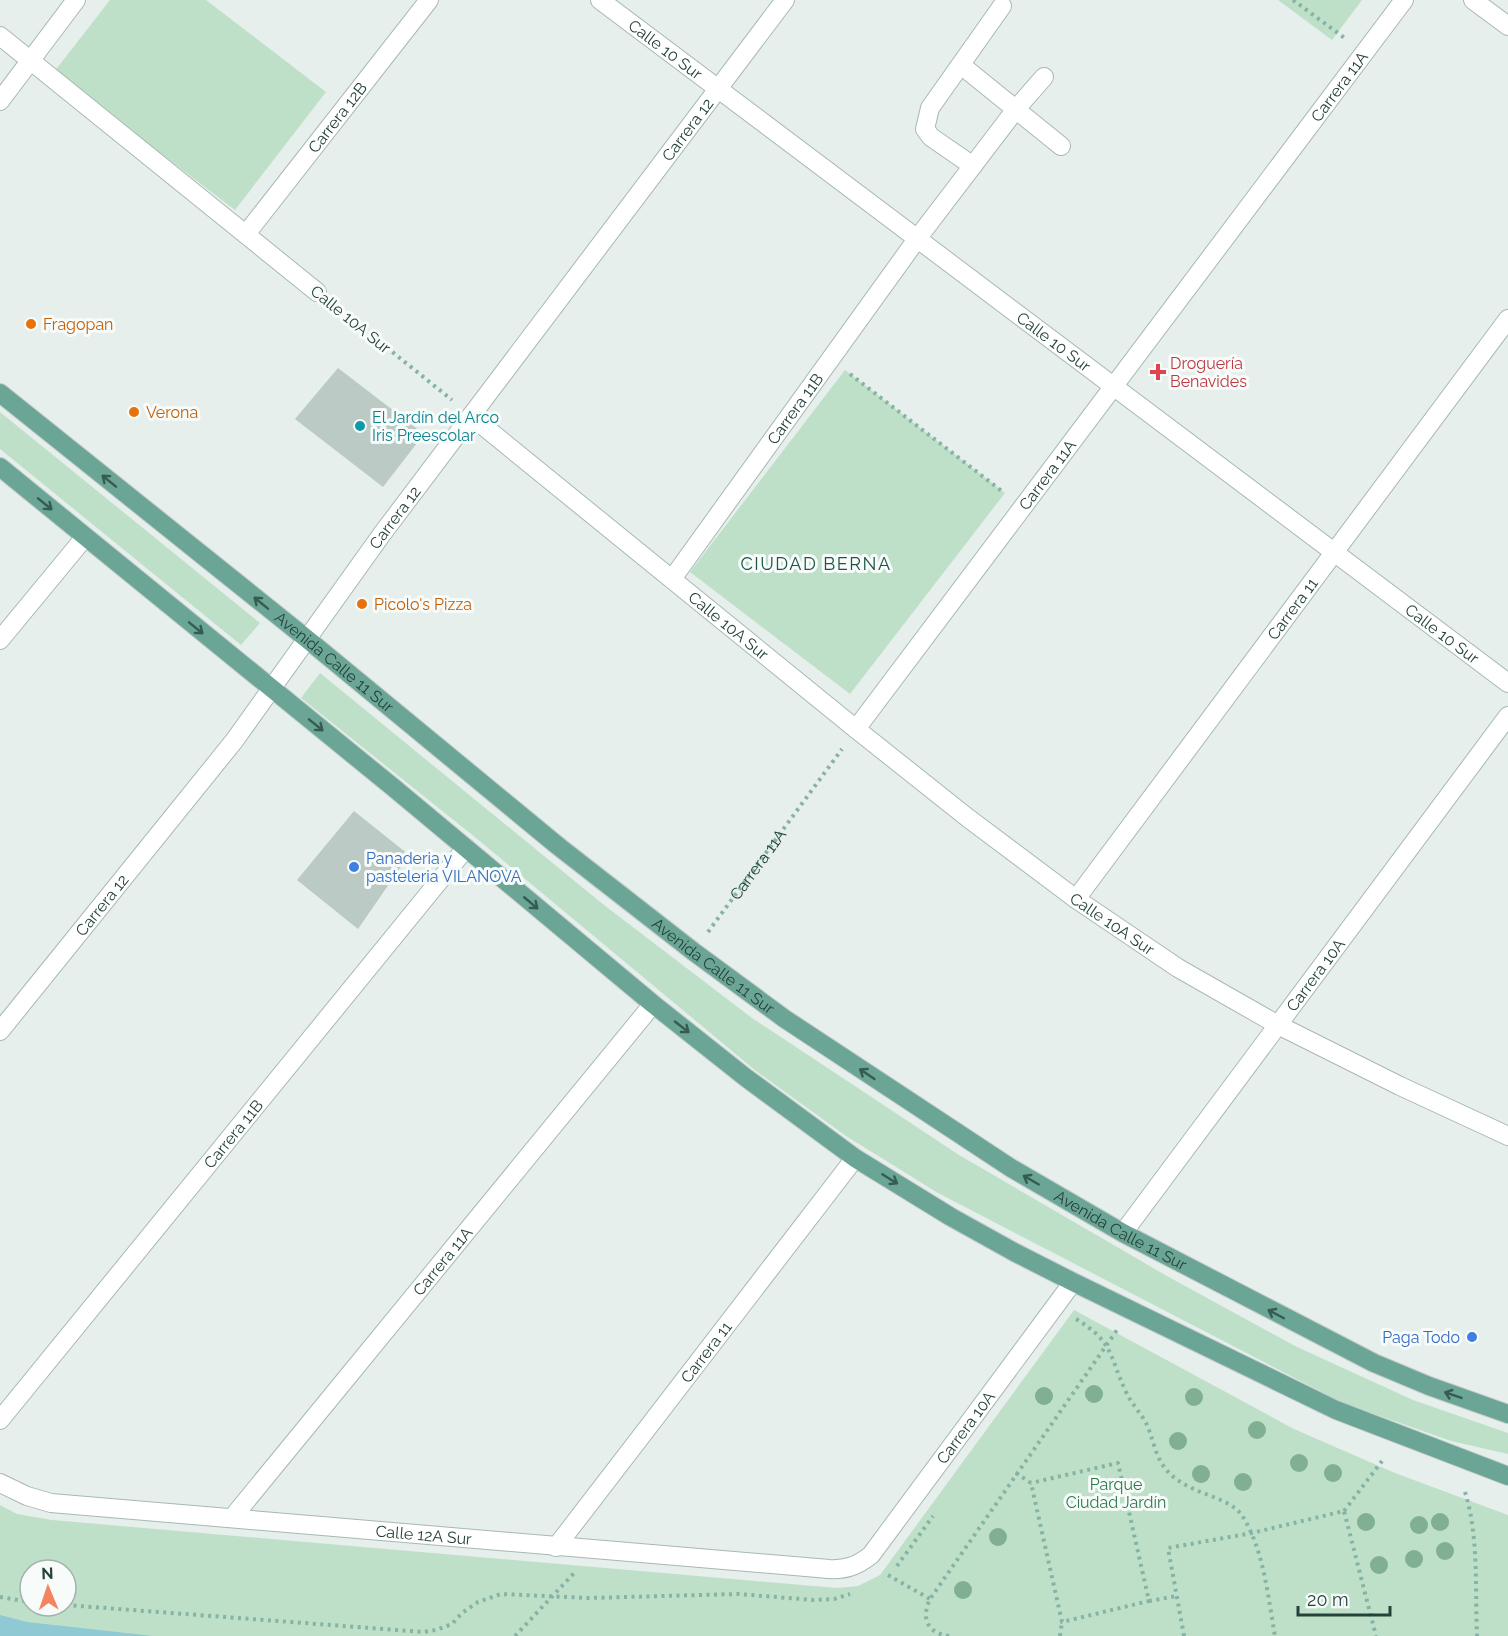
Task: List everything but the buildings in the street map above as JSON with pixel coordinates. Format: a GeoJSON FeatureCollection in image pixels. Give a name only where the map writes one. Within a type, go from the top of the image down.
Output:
{"type":"FeatureCollection","features":[{"type":"Feature","properties":{"kind":"main road","name":"Avenida Calle 11 Sur"},"geometry":{"type":"LineString","coordinates":[[0,393],[307,639],[558,846],[694,952],[785,1019],[1011,1168],[1124,1233],[1374,1364],[1508,1414]]}},
{"type":"Feature","properties":{"kind":"main road"},"geometry":{"type":"LineString","coordinates":[[0,467],[653,1004],[855,1158],[951,1217],[1073,1282],[1336,1410],[1508,1476]]}},
{"type":"Feature","properties":{"kind":"street"},"geometry":{"type":"LineString","coordinates":[[0,101],[76,0]]}},
{"type":"Feature","properties":{"kind":"street","name":"Carrera 12B"},"geometry":{"type":"LineString","coordinates":[[246,234],[429,0]]}},
{"type":"Feature","properties":{"kind":"street","name":"Calle 10 Sur"},"geometry":{"type":"LineString","coordinates":[[600,0],[1508,683]]}},
{"type":"Feature","properties":{"kind":"street","name":"Carrera 12"},"geometry":{"type":"LineString","coordinates":[[0,1031],[201,782],[382,534],[785,0]]}},
{"type":"Feature","properties":{"kind":"street","name":"Carrera 11A"},"geometry":{"type":"LineString","coordinates":[[856,729],[1404,0]]}},
{"type":"Feature","properties":{"kind":"street"},"geometry":{"type":"LineString","coordinates":[[1473,0],[1508,26]]}},
{"type":"Feature","properties":{"kind":"street"},"geometry":{"type":"LineString","coordinates":[[973,166],[932,137],[925,129],[930,108],[1002,6]]}},
{"type":"Feature","properties":{"kind":"street","name":"Calle 10A Sur"},"geometry":{"type":"LineString","coordinates":[[0,36],[317,291]]}},
{"type":"Feature","properties":{"kind":"street"},"geometry":{"type":"LineString","coordinates":[[961,65],[1061,146]]}},
{"type":"Feature","properties":{"kind":"street","name":"Carrera 11B"},"geometry":{"type":"LineString","coordinates":[[672,579],[917,239],[1016,109],[1044,77]]}},
{"type":"Feature","properties":{"kind":"street","name":"Carrera 11"},"geometry":{"type":"LineString","coordinates":[[1076,899],[1508,319]]}},
{"type":"Feature","properties":{"kind":"street","name":"Calle 10A Sur"},"geometry":{"type":"LineString","coordinates":[[471,416],[856,729],[968,818],[1076,899],[1178,968],[1278,1025],[1400,1086],[1508,1136]]}},
{"type":"Feature","properties":{"kind":"street"},"geometry":{"type":"LineString","coordinates":[[0,640],[85,537]]}},
{"type":"Feature","properties":{"kind":"street","name":"Carrera 10A"},"geometry":{"type":"LineString","coordinates":[[1124,1233],[1508,716]]}},
{"type":"Feature","properties":{"kind":"street","name":"Carrera 11B"},"geometry":{"type":"LineString","coordinates":[[0,1420],[466,848]]}},
{"type":"Feature","properties":{"kind":"street","name":"Carrera 11A"},"geometry":{"type":"LineString","coordinates":[[232,1518],[653,1004]]}},
{"type":"Feature","properties":{"kind":"street","name":"Carrera 11"},"geometry":{"type":"LineString","coordinates":[[556,1547],[855,1158]]}},
{"type":"Feature","properties":{"kind":"street","name":"Carrera 10A"},"geometry":{"type":"LineString","coordinates":[[851,1568],[871,1555],[1073,1282]]}},
{"type":"Feature","properties":{"kind":"street","name":"Calle 12A Sur"},"geometry":{"type":"LineString","coordinates":[[0,1483],[27,1496],[51,1503],[556,1547],[829,1569],[851,1568]]}},
{"type":"Feature","properties":{"kind":"path"},"geometry":{"type":"LineString","coordinates":[[1293,0],[1365,52]]}},
{"type":"Feature","properties":{"kind":"path","name":"Calle 10A Sur"},"geometry":{"type":"LineString","coordinates":[[317,291],[471,416]]}},
{"type":"Feature","properties":{"kind":"path"},"geometry":{"type":"LineString","coordinates":[[830,359],[1023,507]]}},
{"type":"Feature","properties":{"kind":"path","name":"Carrera 11A"},"geometry":{"type":"LineString","coordinates":[[694,952],[856,729]]}},
{"type":"Feature","properties":{"kind":"path"},"geometry":{"type":"LineString","coordinates":[[949,1636],[938,1634],[926,1619],[925,1609],[930,1599],[1131,1309]]}},
{"type":"Feature","properties":{"kind":"path"},"geometry":{"type":"LineString","coordinates":[[1074,1318],[1094,1330],[1106,1344],[1126,1393],[1146,1423],[1161,1462],[1175,1479],[1233,1507],[1242,1514],[1252,1533],[1260,1560],[1275,1636]]}},
{"type":"Feature","properties":{"kind":"path"},"geometry":{"type":"LineString","coordinates":[[1184,1636],[1168,1548],[1252,1533],[1344,1511],[1382,1461]]}},
{"type":"Feature","properties":{"kind":"path"},"geometry":{"type":"LineString","coordinates":[[1031,1483],[1118,1463],[1149,1601]]}},
{"type":"Feature","properties":{"kind":"path"},"geometry":{"type":"LineString","coordinates":[[1016,1473],[1031,1483],[1062,1622],[1060,1636]]}},
{"type":"Feature","properties":{"kind":"path"},"geometry":{"type":"LineString","coordinates":[[1465,1492],[1470,1507],[1473,1530],[1477,1636]]}},
{"type":"Feature","properties":{"kind":"path"},"geometry":{"type":"LineString","coordinates":[[1344,1511],[1376,1636]]}},
{"type":"Feature","properties":{"kind":"path"},"geometry":{"type":"LineString","coordinates":[[515,1636],[596,1550]]}},
{"type":"Feature","properties":{"kind":"path"},"geometry":{"type":"LineString","coordinates":[[888,1575],[930,1599]]}},
{"type":"Feature","properties":{"kind":"path"},"geometry":{"type":"LineString","coordinates":[[1062,1622],[1177,1596]]}},
{"type":"Feature","properties":{"kind":"path"},"geometry":{"type":"LineString","coordinates":[[0,1597],[18,1600]]}},
{"type":"Feature","properties":{"kind":"green space"},"geometry":{"type":"Polygon","coordinates":[[[110,0],[206,0],[326,92],[235,210],[54,72],[110,0]]]}},
{"type":"Feature","properties":{"kind":"green space"},"geometry":{"type":"Polygon","coordinates":[[[1278,0],[1362,0],[1332,40],[1278,0]]]}},
{"type":"Feature","properties":{"kind":"green space"},"geometry":{"type":"Polygon","coordinates":[[[845,370],[1005,493],[850,694],[690,572],[845,370]]]}},
{"type":"Feature","properties":{"kind":"green space"},"geometry":{"type":"Polygon","coordinates":[[[0,412],[260,623],[241,645],[0,449],[0,412]]]}},
{"type":"Feature","properties":{"kind":"green space"},"geometry":{"type":"Polygon","coordinates":[[[320,673],[604,905],[752,1018],[959,1155],[1167,1276],[1295,1346],[1413,1400],[1508,1433],[1508,1454],[1451,1441],[1343,1403],[938,1193],[846,1136],[756,1071],[476,838],[301,698],[320,673]]]}},
{"type":"Feature","properties":{"kind":"green space","name":"Parque Ciudad Jardín"},"geometry":{"type":"Polygon","coordinates":[[[1074,1310],[1294,1429],[1395,1473],[1508,1515],[1508,1636],[0,1636],[0,1505],[17,1514],[52,1520],[837,1588],[858,1586],[880,1575],[1074,1310]]]}},
{"type":"Feature","properties":{"kind":"water"},"geometry":{"type":"Polygon","coordinates":[[[0,1615],[27,1622],[153,1636],[0,1636],[0,1615]]]}},
{"type":"Feature","properties":{"kind":"place","name":"Fragopan"},"geometry":{"type":"Point","coordinates":[31,324]}},
{"type":"Feature","properties":{"kind":"place","name":"Droguería Benavides"},"geometry":{"type":"Point","coordinates":[1158,372]}},
{"type":"Feature","properties":{"kind":"place","name":"Verona"},"geometry":{"type":"Point","coordinates":[134,412]}},
{"type":"Feature","properties":{"kind":"place","name":"El Jardín del Arco Iris Preescolar"},"geometry":{"type":"Point","coordinates":[360,426]}},
{"type":"Feature","properties":{"kind":"place","name":"Picolo's Pizza"},"geometry":{"type":"Point","coordinates":[362,604]}},
{"type":"Feature","properties":{"kind":"place","name":"Panaderia y pasteleria VILANOVA"},"geometry":{"type":"Point","coordinates":[354,867]}},
{"type":"Feature","properties":{"kind":"place","name":"Paga Todo"},"geometry":{"type":"Point","coordinates":[1472,1337]}},
{"type":"Feature","properties":{"kind":"district","name":"CIUDAD BERNA"},"geometry":{"type":"Point","coordinates":[816,564]}}]}
